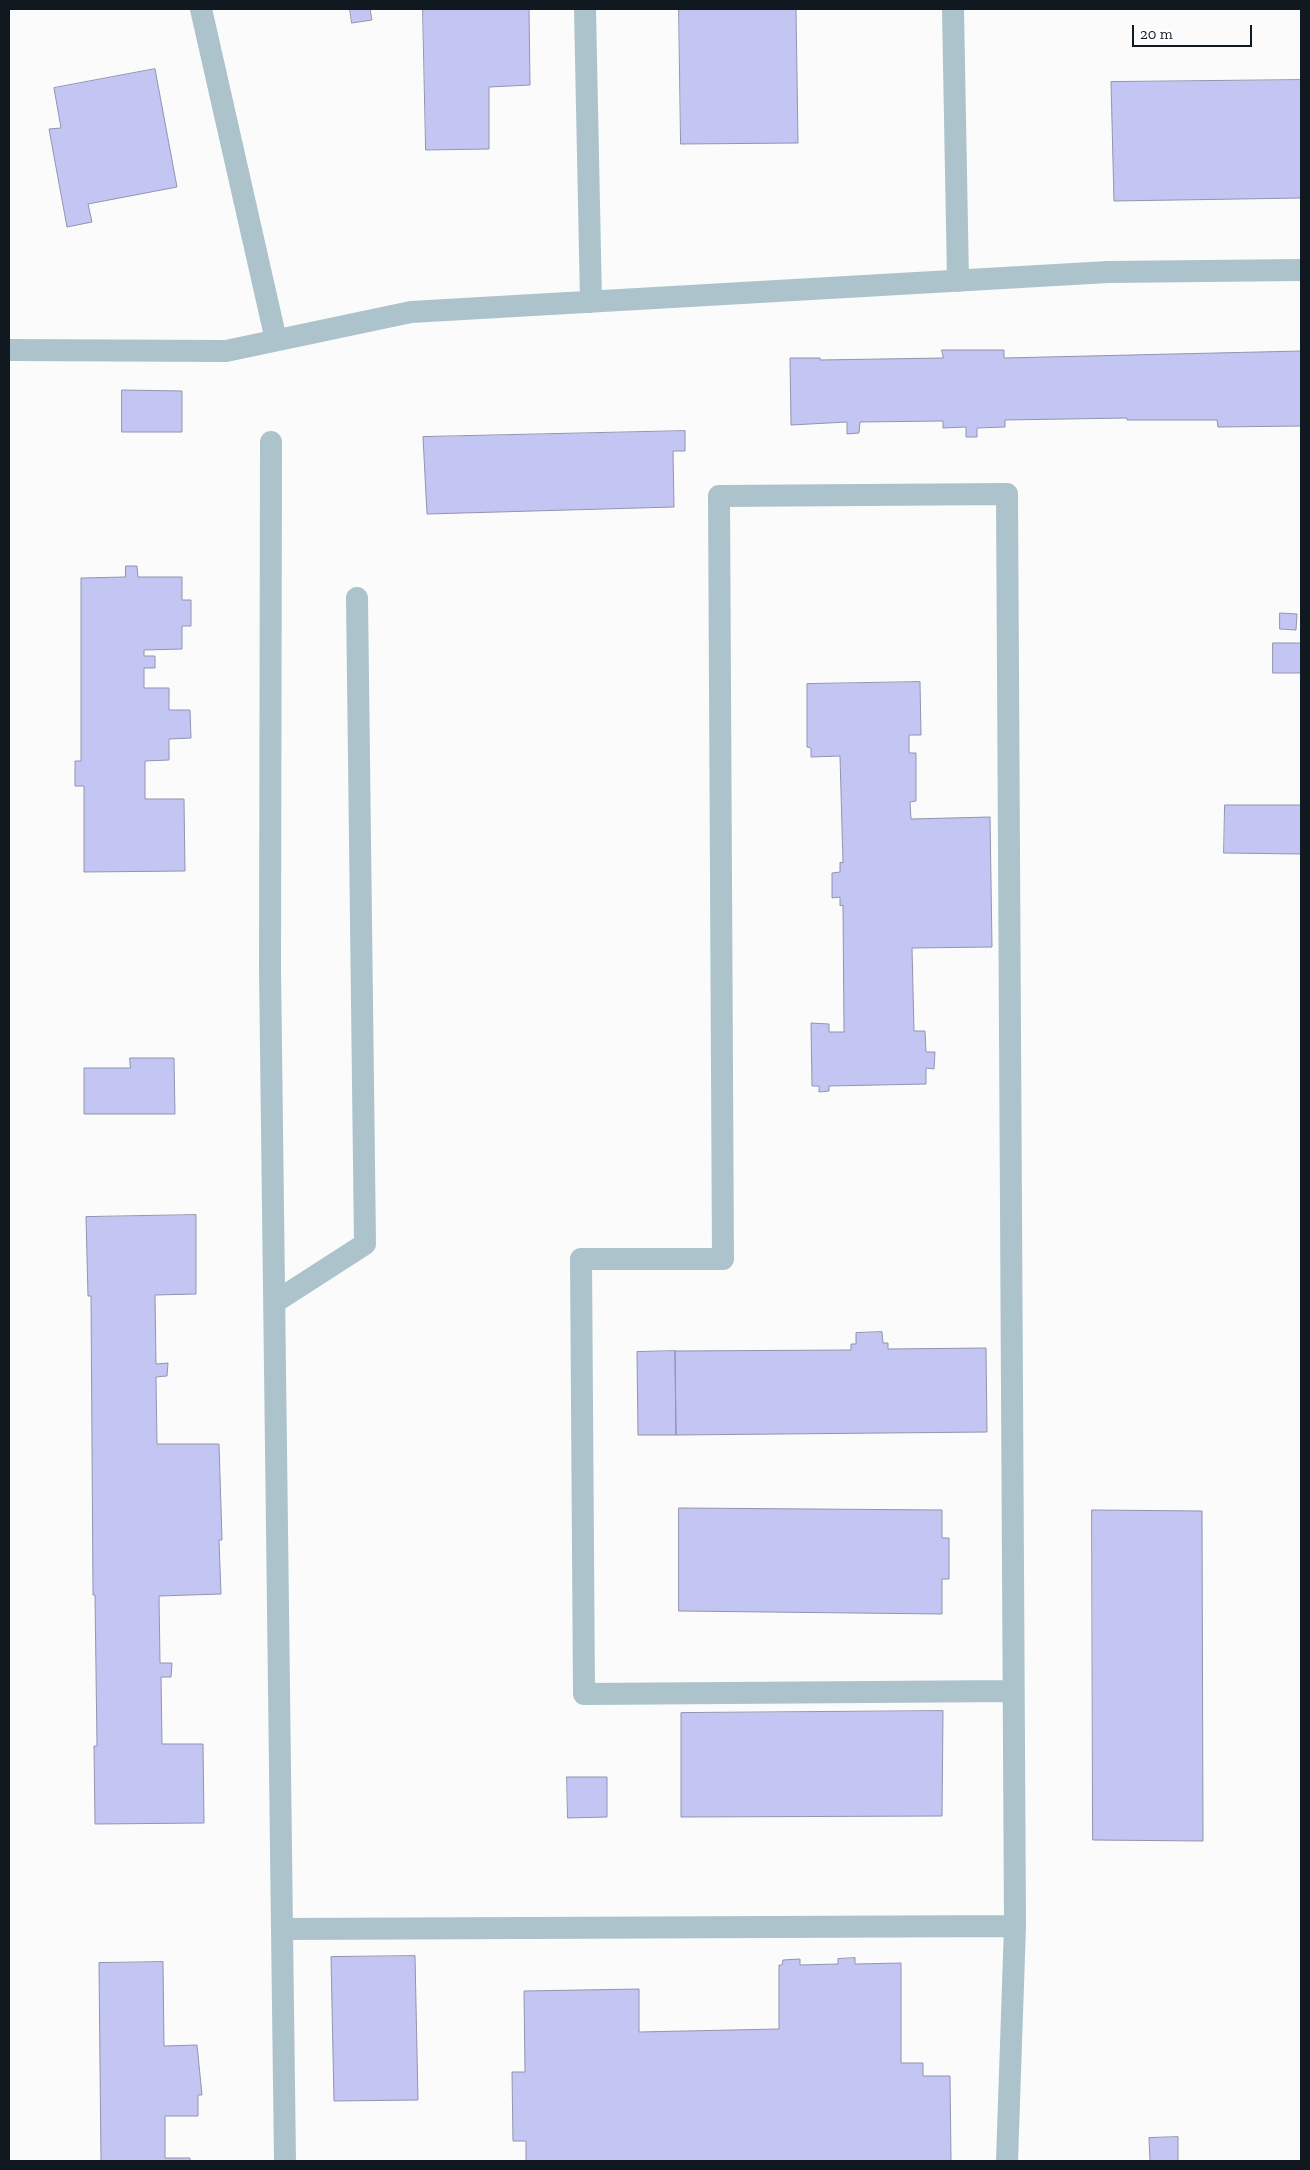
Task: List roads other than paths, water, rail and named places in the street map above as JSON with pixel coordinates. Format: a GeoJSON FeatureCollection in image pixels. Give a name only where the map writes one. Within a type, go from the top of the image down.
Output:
{"type":"FeatureCollection","features":[{"type":"Feature","properties":{"kind":"lane"},"geometry":{"type":"LineString","coordinates":[[202,9],[276,340]]}},
{"type":"Feature","properties":{"kind":"lane"},"geometry":{"type":"LineString","coordinates":[[585,9],[592,302]]}},
{"type":"Feature","properties":{"kind":"lane"},"geometry":{"type":"LineString","coordinates":[[953,9],[958,281]]}},
{"type":"Feature","properties":{"kind":"lane"},"geometry":{"type":"LineString","coordinates":[[9,350],[226,351],[411,312],[1108,272],[1301,270]]}},
{"type":"Feature","properties":{"kind":"lane"},"geometry":{"type":"LineString","coordinates":[[271,442],[270,968],[285,2161]]}},
{"type":"Feature","properties":{"kind":"lane"},"geometry":{"type":"LineString","coordinates":[[1007,2161],[1015,1926],[1007,494],[719,496],[723,1259],[581,1259],[584,1694],[1013,1691]]}},
{"type":"Feature","properties":{"kind":"lane"},"geometry":{"type":"LineString","coordinates":[[275,1302],[365,1244],[357,598]]}},
{"type":"Feature","properties":{"kind":"lane"},"geometry":{"type":"LineString","coordinates":[[282,1929],[1015,1926]]}}]}
